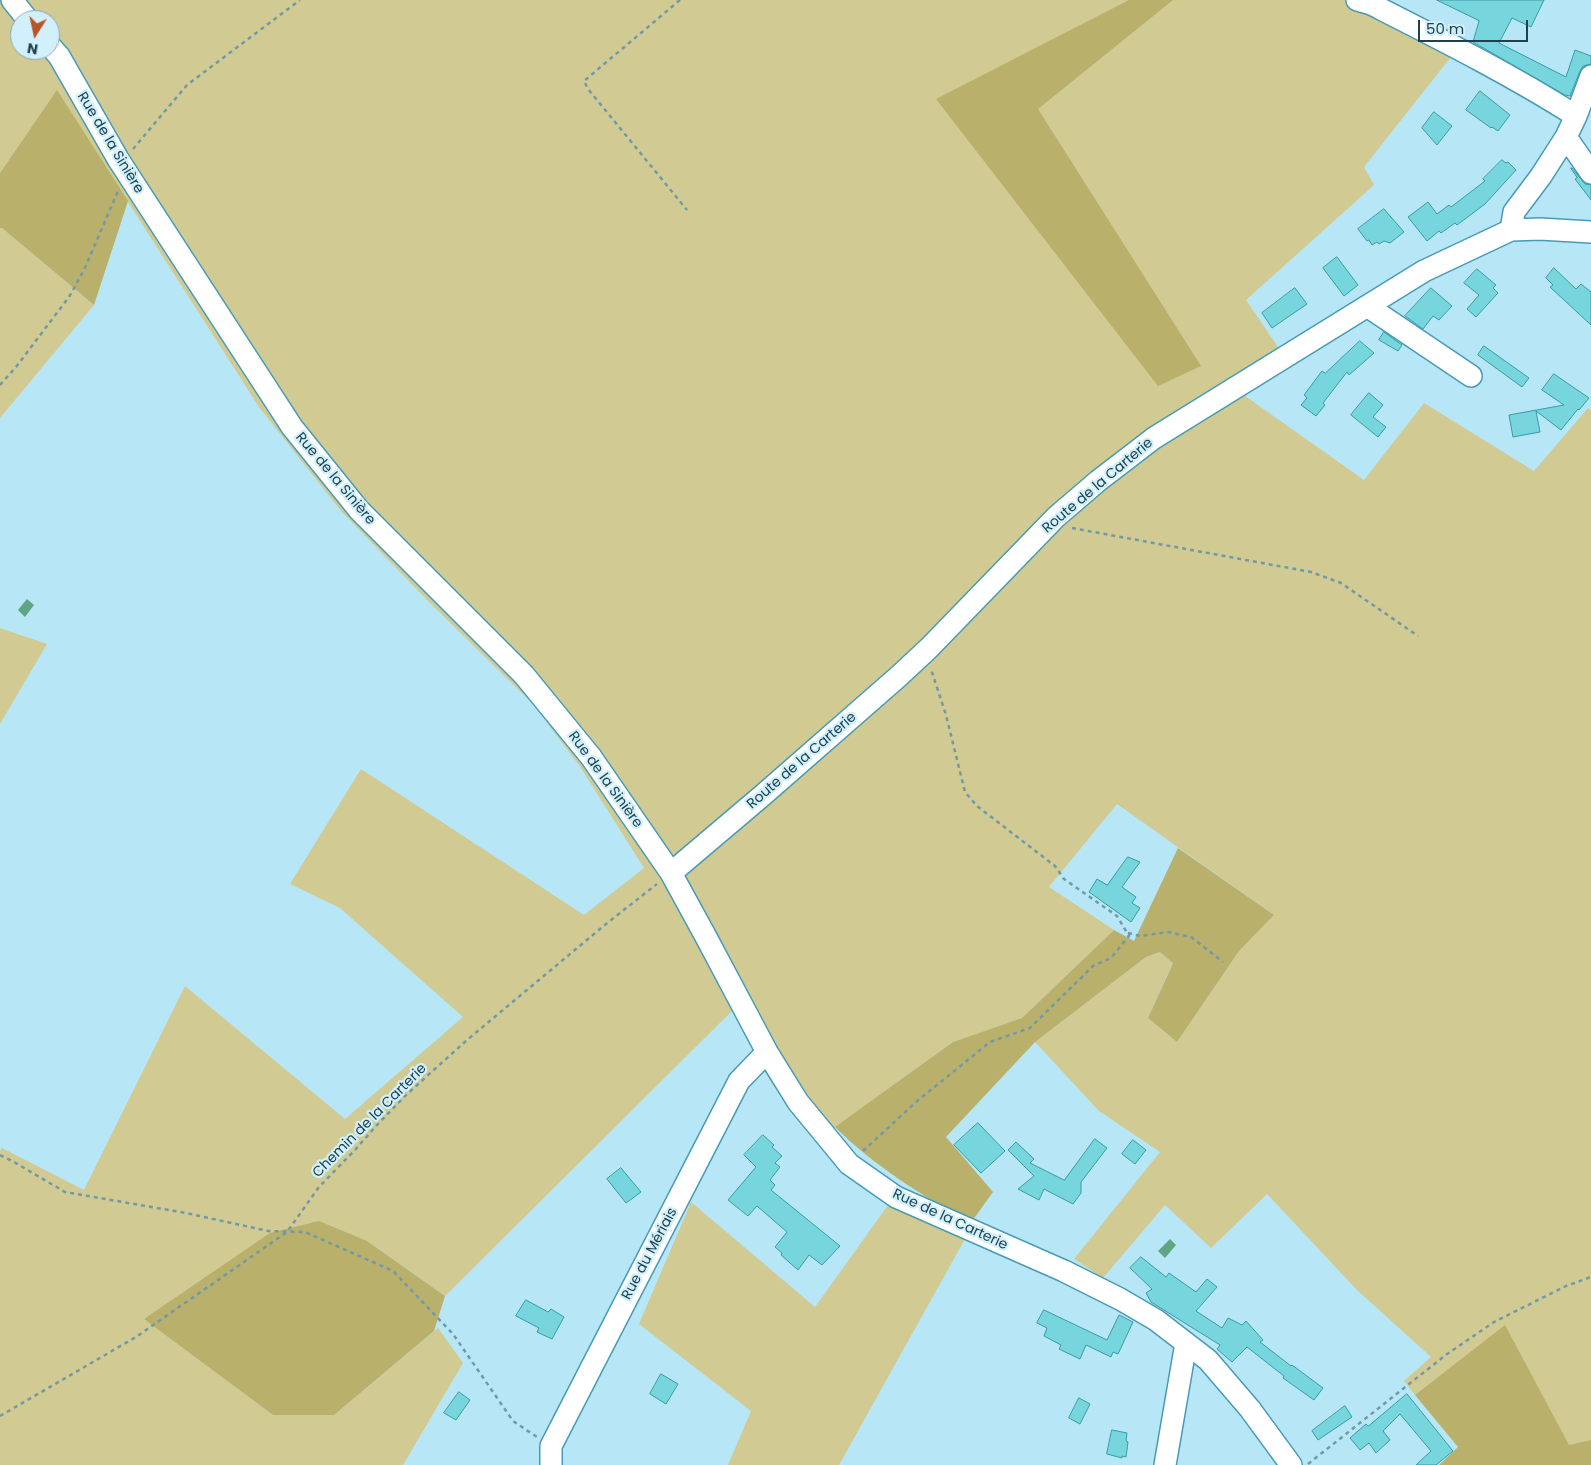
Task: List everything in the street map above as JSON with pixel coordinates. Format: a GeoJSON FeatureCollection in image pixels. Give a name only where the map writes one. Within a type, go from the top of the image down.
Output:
{"type":"FeatureCollection","features":[{"type":"Feature","properties":{"kind":"street"},"geometry":{"type":"LineString","coordinates":[[12,0],[20,10]]}},
{"type":"Feature","properties":{"kind":"street"},"geometry":{"type":"LineString","coordinates":[[1358,0],[1371,4],[1460,50],[1542,94],[1576,116]]}},
{"type":"Feature","properties":{"kind":"street","name":"Rue de la Sinière"},"geometry":{"type":"LineString","coordinates":[[60,58],[126,172],[292,427],[359,510],[524,675],[591,757],[670,873]]}},
{"type":"Feature","properties":{"kind":"street"},"geometry":{"type":"LineString","coordinates":[[1591,76],[1566,137],[1541,176],[1514,212],[1511,230],[1540,229],[1591,232]]}},
{"type":"Feature","properties":{"kind":"street"},"geometry":{"type":"LineString","coordinates":[[1566,137],[1591,172]]}},
{"type":"Feature","properties":{"kind":"street","name":"Route de la Carterie"},"geometry":{"type":"LineString","coordinates":[[670,873],[792,770],[929,648],[1056,517],[1154,438],[1424,272],[1511,230]]}},
{"type":"Feature","properties":{"kind":"street"},"geometry":{"type":"LineString","coordinates":[[1367,306],[1471,376]]}},
{"type":"Feature","properties":{"kind":"street","name":"Rue de la Carterie"},"geometry":{"type":"LineString","coordinates":[[670,873],[766,1052],[798,1102],[849,1164],[896,1197],[1064,1271],[1120,1299],[1156,1320],[1208,1360],[1250,1409],[1291,1465]]}},
{"type":"Feature","properties":{"kind":"street","name":"Rue du Mériais"},"geometry":{"type":"LineString","coordinates":[[551,1456],[740,1081],[766,1052]]}},
{"type":"Feature","properties":{"kind":"street"},"geometry":{"type":"LineString","coordinates":[[1165,1465],[1186,1343]]}},
{"type":"Feature","properties":{"kind":"path"},"geometry":{"type":"LineString","coordinates":[[0,385],[69,297],[84,270],[126,172],[130,153],[187,85],[300,0]]}},
{"type":"Feature","properties":{"kind":"path"},"geometry":{"type":"LineString","coordinates":[[680,0],[584,81],[588,89],[687,210]]}},
{"type":"Feature","properties":{"kind":"path"},"geometry":{"type":"LineString","coordinates":[[1056,517],[1069,528],[1311,572],[1341,582],[1418,636]]}},
{"type":"Feature","properties":{"kind":"path"},"geometry":{"type":"LineString","coordinates":[[849,1164],[916,1102],[990,1042],[1030,1028],[1093,966],[1111,958],[1129,936],[1117,916],[1064,879],[1054,866],[977,806],[965,792],[946,715],[930,666],[929,648]]}},
{"type":"Feature","properties":{"kind":"path","name":"Chemin de la Carterie"},"geometry":{"type":"LineString","coordinates":[[0,1416],[136,1337],[286,1232],[319,1187],[355,1150],[376,1124],[405,1096],[496,1016],[670,873]]}},
{"type":"Feature","properties":{"kind":"path"},"geometry":{"type":"LineString","coordinates":[[1128,933],[1140,936],[1168,932],[1191,937],[1223,962]]}},
{"type":"Feature","properties":{"kind":"path"},"geometry":{"type":"LineString","coordinates":[[0,1155],[66,1192],[186,1213],[268,1232],[305,1232],[392,1271],[453,1334],[513,1421],[551,1456]]}},
{"type":"Feature","properties":{"kind":"path"},"geometry":{"type":"LineString","coordinates":[[1307,1465],[1447,1354],[1494,1322],[1566,1286],[1591,1276]]}},
{"type":"Feature","properties":{"kind":"shaded area"},"geometry":{"type":"Polygon","coordinates":[[[0,0],[1343,0],[1371,9],[1454,53],[1364,167],[1374,185],[1246,300],[1280,350],[1238,391],[1364,480],[1424,403],[1534,471],[1588,408],[1591,410],[1591,1440],[1569,1446],[1505,1326],[1415,1395],[1404,1381],[1431,1357],[1357,1290],[1267,1194],[1211,1248],[1165,1205],[1103,1278],[1074,1259],[1160,1152],[1099,1111],[1035,1042],[1146,957],[1160,952],[1173,962],[1148,1018],[1177,1042],[1239,951],[1274,915],[1117,804],[1049,887],[1114,930],[1022,1018],[953,1042],[818,1140],[772,1084],[732,1011],[445,1296],[367,1241],[144,1318],[273,1415],[334,1415],[438,1328],[463,1363],[403,1465],[0,1465],[0,1151],[2,1148],[84,1190],[185,986],[345,1119],[463,1017],[340,908],[290,884],[361,769],[584,915],[644,868],[581,768],[533,704],[428,601],[341,511],[259,407],[57,91],[0,173],[0,0]]]}},
{"type":"Feature","properties":{"kind":"shaded area"},"geometry":{"type":"Polygon","coordinates":[[[1129,0],[1173,0],[1038,109],[1201,366],[1158,386],[936,99],[1129,0]]]}},
{"type":"Feature","properties":{"kind":"shaded area"},"geometry":{"type":"Polygon","coordinates":[[[57,90],[128,201],[94,305],[0,228],[0,173],[57,90]]]}},
{"type":"Feature","properties":{"kind":"shaded area"},"geometry":{"type":"Polygon","coordinates":[[[0,228],[94,305],[0,418],[0,228]]]}},
{"type":"Feature","properties":{"kind":"shaded area"},"geometry":{"type":"Polygon","coordinates":[[[27,599],[34,605],[25,617],[18,610],[27,599]]]}},
{"type":"Feature","properties":{"kind":"shaded area"},"geometry":{"type":"Polygon","coordinates":[[[0,628],[47,644],[0,724],[0,628]]]}},
{"type":"Feature","properties":{"kind":"shaded area"},"geometry":{"type":"Polygon","coordinates":[[[1178,848],[1274,915],[1239,951],[1177,1042],[1148,1018],[1173,963],[1160,952],[1146,957],[1035,1042],[946,1137],[993,1192],[970,1224],[883,1168],[835,1127],[953,1042],[1022,1018],[1114,930],[1134,941],[1178,848]]]}},
{"type":"Feature","properties":{"kind":"shaded area"},"geometry":{"type":"Polygon","coordinates":[[[891,1201],[965,1239],[839,1465],[728,1465],[751,1411],[639,1324],[691,1202],[815,1307],[891,1201]]]}},
{"type":"Feature","properties":{"kind":"shaded area"},"geometry":{"type":"Polygon","coordinates":[[[319,1221],[367,1241],[445,1296],[434,1331],[334,1415],[273,1415],[144,1319],[270,1233],[319,1221]]]}},
{"type":"Feature","properties":{"kind":"shaded area"},"geometry":{"type":"Polygon","coordinates":[[[1170,1239],[1176,1245],[1165,1258],[1158,1251],[1170,1239]]]}},
{"type":"Feature","properties":{"kind":"shaded area"},"geometry":{"type":"Polygon","coordinates":[[[1505,1325],[1569,1445],[1591,1440],[1591,1465],[1439,1465],[1458,1447],[1415,1395],[1505,1325]]]}},
{"type":"Feature","properties":{"kind":"building"},"geometry":{"type":"Polygon","coordinates":[[[1437,0],[1544,0],[1531,27],[1512,18],[1499,43],[1566,77],[1575,50],[1591,56],[1591,64],[1583,66],[1570,96],[1565,95],[1473,42],[1479,21],[1437,0]]]}},
{"type":"Feature","properties":{"kind":"building"},"geometry":{"type":"Polygon","coordinates":[[[1480,91],[1510,115],[1498,131],[1466,110],[1480,91]]]}},
{"type":"Feature","properties":{"kind":"building"},"geometry":{"type":"Polygon","coordinates":[[[1434,112],[1452,126],[1437,145],[1422,128],[1434,112]]]}},
{"type":"Feature","properties":{"kind":"building"},"geometry":{"type":"Polygon","coordinates":[[[1502,160],[1506,163],[1508,162],[1516,170],[1485,204],[1457,225],[1455,223],[1441,233],[1439,231],[1427,241],[1408,217],[1428,202],[1437,214],[1449,205],[1451,207],[1485,181],[1483,179],[1502,160]]]}},
{"type":"Feature","properties":{"kind":"building"},"geometry":{"type":"Polygon","coordinates":[[[1571,168],[1585,184],[1591,185],[1591,200],[1575,179],[1577,178],[1571,168]]]}},
{"type":"Feature","properties":{"kind":"building"},"geometry":{"type":"Polygon","coordinates":[[[1384,209],[1404,232],[1390,243],[1384,241],[1372,245],[1358,229],[1384,209]]]}},
{"type":"Feature","properties":{"kind":"building"},"geometry":{"type":"Polygon","coordinates":[[[1337,257],[1358,285],[1344,296],[1323,268],[1337,257]]]}},
{"type":"Feature","properties":{"kind":"building"},"geometry":{"type":"Polygon","coordinates":[[[1554,268],[1576,289],[1581,284],[1591,292],[1591,325],[1550,287],[1553,285],[1546,278],[1554,268]]]}},
{"type":"Feature","properties":{"kind":"building"},"geometry":{"type":"Polygon","coordinates":[[[1477,269],[1496,285],[1493,288],[1498,293],[1476,317],[1467,309],[1479,295],[1464,283],[1477,269]]]}},
{"type":"Feature","properties":{"kind":"building"},"geometry":{"type":"Polygon","coordinates":[[[1295,288],[1307,304],[1272,328],[1262,313],[1295,288]]]}},
{"type":"Feature","properties":{"kind":"building"},"geometry":{"type":"Polygon","coordinates":[[[1431,288],[1452,306],[1439,320],[1433,316],[1423,329],[1405,316],[1431,288]]]}},
{"type":"Feature","properties":{"kind":"building"},"geometry":{"type":"Polygon","coordinates":[[[1384,332],[1402,345],[1398,351],[1379,340],[1384,332]]]}},
{"type":"Feature","properties":{"kind":"building"},"geometry":{"type":"Polygon","coordinates":[[[1360,341],[1374,353],[1349,375],[1347,372],[1323,403],[1325,405],[1316,416],[1301,405],[1307,398],[1304,395],[1322,371],[1325,373],[1360,341]]]}},
{"type":"Feature","properties":{"kind":"building"},"geometry":{"type":"Polygon","coordinates":[[[1484,346],[1529,378],[1522,387],[1478,355],[1484,346]]]}},
{"type":"Feature","properties":{"kind":"building"},"geometry":{"type":"Polygon","coordinates":[[[1554,374],[1589,398],[1561,430],[1536,411],[1540,432],[1513,437],[1509,415],[1564,405],[1542,390],[1554,374]]]}},
{"type":"Feature","properties":{"kind":"building"},"geometry":{"type":"Polygon","coordinates":[[[1369,393],[1383,405],[1373,417],[1386,427],[1378,437],[1351,415],[1369,393]]]}},
{"type":"Feature","properties":{"kind":"building"},"geometry":{"type":"Polygon","coordinates":[[[1128,857],[1140,862],[1122,887],[1136,897],[1132,903],[1140,908],[1131,922],[1089,892],[1097,879],[1107,885],[1128,857]]]}},
{"type":"Feature","properties":{"kind":"building"},"geometry":{"type":"Polygon","coordinates":[[[978,1123],[1005,1151],[981,1173],[954,1145],[978,1123]]]}},
{"type":"Feature","properties":{"kind":"building"},"geometry":{"type":"Polygon","coordinates":[[[763,1135],[782,1156],[775,1163],[780,1167],[770,1180],[775,1185],[771,1190],[840,1246],[822,1265],[809,1255],[798,1270],[775,1247],[787,1232],[757,1206],[748,1216],[728,1200],[756,1167],[744,1155],[763,1135]]]}},
{"type":"Feature","properties":{"kind":"building"},"geometry":{"type":"Polygon","coordinates":[[[1095,1139],[1107,1148],[1081,1182],[1081,1193],[1073,1204],[1044,1189],[1039,1200],[1018,1189],[1034,1176],[1008,1150],[1016,1142],[1034,1159],[1030,1163],[1064,1180],[1095,1139]]]}},
{"type":"Feature","properties":{"kind":"building"},"geometry":{"type":"Polygon","coordinates":[[[1133,1140],[1146,1150],[1135,1164],[1122,1154],[1133,1140]]]}},
{"type":"Feature","properties":{"kind":"building"},"geometry":{"type":"Polygon","coordinates":[[[621,1168],[641,1192],[626,1203],[607,1179],[621,1168]]]}},
{"type":"Feature","properties":{"kind":"building"},"geometry":{"type":"Polygon","coordinates":[[[1141,1257],[1166,1277],[1169,1273],[1196,1292],[1207,1279],[1217,1287],[1196,1311],[1222,1328],[1228,1318],[1242,1325],[1246,1321],[1263,1340],[1260,1342],[1323,1388],[1314,1400],[1283,1378],[1284,1376],[1247,1347],[1232,1362],[1217,1349],[1220,1345],[1151,1302],[1146,1293],[1152,1289],[1130,1268],[1141,1257]]]}},
{"type":"Feature","properties":{"kind":"building"},"geometry":{"type":"Polygon","coordinates":[[[526,1300],[548,1312],[551,1309],[564,1317],[552,1339],[537,1332],[539,1328],[516,1316],[526,1300]]]}},
{"type":"Feature","properties":{"kind":"building"},"geometry":{"type":"Polygon","coordinates":[[[1044,1310],[1107,1340],[1119,1315],[1133,1322],[1118,1354],[1113,1352],[1111,1357],[1086,1345],[1080,1359],[1059,1349],[1061,1345],[1044,1336],[1047,1328],[1037,1323],[1044,1310]]]}},
{"type":"Feature","properties":{"kind":"building"},"geometry":{"type":"Polygon","coordinates":[[[661,1374],[678,1384],[666,1404],[650,1394],[661,1374]]]}},
{"type":"Feature","properties":{"kind":"building"},"geometry":{"type":"Polygon","coordinates":[[[459,1392],[470,1400],[456,1420],[444,1413],[459,1392]]]}},
{"type":"Feature","properties":{"kind":"building"},"geometry":{"type":"Polygon","coordinates":[[[1407,1394],[1453,1451],[1436,1465],[1416,1465],[1431,1451],[1400,1414],[1383,1431],[1390,1440],[1376,1453],[1369,1443],[1360,1450],[1350,1438],[1407,1394]]]}},
{"type":"Feature","properties":{"kind":"building"},"geometry":{"type":"Polygon","coordinates":[[[1079,1398],[1090,1404],[1080,1424],[1069,1418],[1079,1398]]]}},
{"type":"Feature","properties":{"kind":"building"},"geometry":{"type":"Polygon","coordinates":[[[1345,1406],[1352,1417],[1318,1440],[1312,1431],[1345,1406]]]}},
{"type":"Feature","properties":{"kind":"building"},"geometry":{"type":"Polygon","coordinates":[[[1112,1430],[1127,1433],[1126,1457],[1122,1456],[1122,1458],[1107,1454],[1112,1430]]]}}]}
